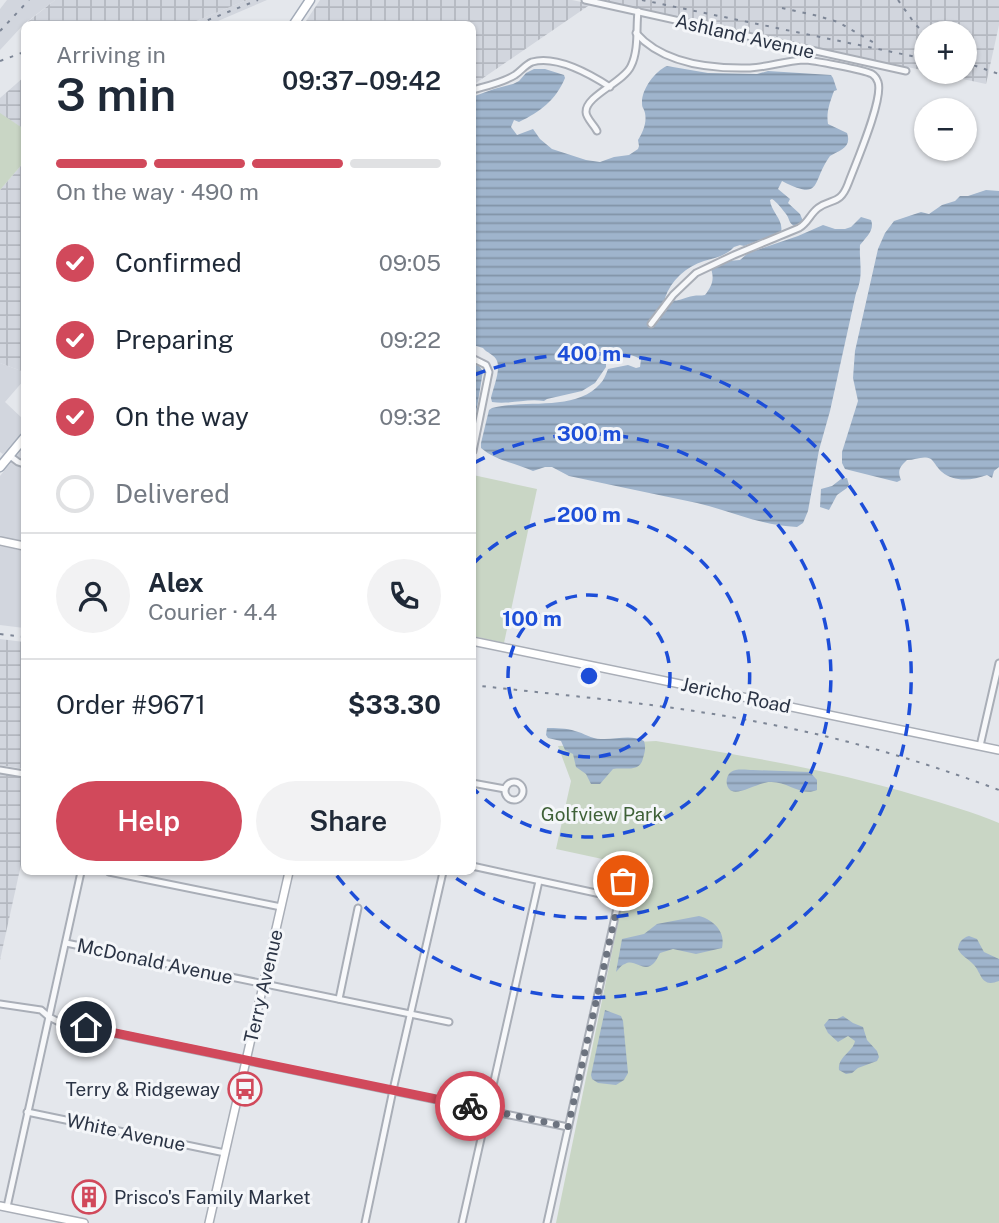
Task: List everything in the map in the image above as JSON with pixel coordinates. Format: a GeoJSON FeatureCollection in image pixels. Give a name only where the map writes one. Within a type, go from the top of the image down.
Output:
{"type":"FeatureCollection","features":[{"type":"Feature","properties":{"kind":"main road"},"geometry":{"type":"LineString","coordinates":[[296,21],[310,0]]}},
{"type":"Feature","properties":{"kind":"main road"},"geometry":{"type":"LineString","coordinates":[[0,467],[21,442]]}},
{"type":"Feature","properties":{"kind":"main road"},"geometry":{"type":"LineString","coordinates":[[0,541],[21,545]]}},
{"type":"Feature","properties":{"kind":"main road","name":"Jericho Road"},"geometry":{"type":"LineString","coordinates":[[476,641],[999,750]]}},
{"type":"Feature","properties":{"kind":"main road","name":"Terry Avenue"},"geometry":{"type":"LineString","coordinates":[[209,1223],[288,875]]}},
{"type":"Feature","properties":{"kind":"main road"},"geometry":{"type":"LineString","coordinates":[[3,1206],[84,1223]]}},
{"type":"Feature","properties":{"kind":"street","name":"Ashland Avenue"},"geometry":{"type":"LineString","coordinates":[[585,0],[906,71]]}},
{"type":"Feature","properties":{"kind":"street"},"geometry":{"type":"LineString","coordinates":[[597,131],[586,111],[589,103],[621,79],[631,67],[638,11]]}},
{"type":"Feature","properties":{"kind":"street"},"geometry":{"type":"LineString","coordinates":[[636,33],[645,43],[661,53],[689,63],[750,68],[808,60],[869,73],[877,80],[879,89],[873,115],[841,197],[818,208],[799,229],[696,273],[673,295],[651,324]]}},
{"type":"Feature","properties":{"kind":"street"},"geometry":{"type":"LineString","coordinates":[[476,89],[499,83],[514,76],[526,65],[540,61],[578,69],[610,86]]}},
{"type":"Feature","properties":{"kind":"street"},"geometry":{"type":"LineString","coordinates":[[476,360],[486,365],[489,372],[476,436]]}},
{"type":"Feature","properties":{"kind":"street"},"geometry":{"type":"LineString","coordinates":[[10,456],[21,463]]}},
{"type":"Feature","properties":{"kind":"street"},"geometry":{"type":"LineString","coordinates":[[980,746],[999,663]]}},
{"type":"Feature","properties":{"kind":"street"},"geometry":{"type":"LineString","coordinates":[[0,770],[21,774]]}},
{"type":"Feature","properties":{"kind":"street"},"geometry":{"type":"LineString","coordinates":[[476,784],[505,789]]}},
{"type":"Feature","properties":{"kind":"street"},"geometry":{"type":"LineString","coordinates":[[547,1223],[625,865]]}},
{"type":"Feature","properties":{"kind":"street"},"geometry":{"type":"LineString","coordinates":[[476,867],[619,898]]}},
{"type":"Feature","properties":{"kind":"street"},"geometry":{"type":"LineString","coordinates":[[3,1206],[81,875]]}},
{"type":"Feature","properties":{"kind":"street"},"geometry":{"type":"LineString","coordinates":[[124,875],[281,907]]}},
{"type":"Feature","properties":{"kind":"street"},"geometry":{"type":"LineString","coordinates":[[365,1223],[442,875]]}},
{"type":"Feature","properties":{"kind":"street"},"geometry":{"type":"LineString","coordinates":[[462,1223],[539,881]]}},
{"type":"Feature","properties":{"kind":"street"},"geometry":{"type":"LineString","coordinates":[[339,999],[358,908]]}},
{"type":"Feature","properties":{"kind":"street","name":"McDonald Avenue"},"geometry":{"type":"LineString","coordinates":[[66,943],[449,1022]]}},
{"type":"Feature","properties":{"kind":"street"},"geometry":{"type":"LineString","coordinates":[[0,1004],[41,1010],[59,1022],[568,1127]]}},
{"type":"Feature","properties":{"kind":"street","name":"White Avenue"},"geometry":{"type":"LineString","coordinates":[[27,1112],[225,1153]]}},
{"type":"Feature","properties":{"kind":"shaded area"},"geometry":{"type":"Polygon","coordinates":[[[7,0],[55,0],[28,21],[21,21],[21,27],[0,50],[0,9],[7,0]]]}},
{"type":"Feature","properties":{"kind":"shaded area"},"geometry":{"type":"Polygon","coordinates":[[[55,0],[247,0],[196,21],[29,21],[55,0]]]}},
{"type":"Feature","properties":{"kind":"shaded area"},"geometry":{"type":"Polygon","coordinates":[[[247,0],[267,0],[218,21],[196,21],[247,0]]]}},
{"type":"Feature","properties":{"kind":"shaded area"},"geometry":{"type":"Polygon","coordinates":[[[320,0],[572,0],[591,4],[476,83],[476,21],[306,21],[320,0]]]}},
{"type":"Feature","properties":{"kind":"shaded area"},"geometry":{"type":"Polygon","coordinates":[[[599,0],[999,0],[999,25],[986,84],[977,82],[977,21],[914,21],[914,68],[599,0]]]}},
{"type":"Feature","properties":{"kind":"shaded area"},"geometry":{"type":"Polygon","coordinates":[[[21,80],[21,127],[0,114],[0,98],[21,80]]]}},
{"type":"Feature","properties":{"kind":"shaded area"},"geometry":{"type":"Polygon","coordinates":[[[21,166],[21,371],[0,363],[0,190],[21,166]]]}},
{"type":"Feature","properties":{"kind":"shaded area"},"geometry":{"type":"Polygon","coordinates":[[[0,363],[21,371],[21,383],[5,402],[21,417],[21,433],[3,454],[0,452],[0,363]]]}},
{"type":"Feature","properties":{"kind":"shaded area"},"geometry":{"type":"Polygon","coordinates":[[[21,451],[21,544],[0,539],[0,476],[21,451]]]}},
{"type":"Feature","properties":{"kind":"shaded area"},"geometry":{"type":"Polygon","coordinates":[[[0,546],[21,550],[21,628],[0,625],[0,546]]]}},
{"type":"Feature","properties":{"kind":"shaded area"},"geometry":{"type":"Polygon","coordinates":[[[0,639],[21,642],[21,768],[0,765],[0,639]]]}},
{"type":"Feature","properties":{"kind":"shaded area"},"geometry":{"type":"Polygon","coordinates":[[[0,772],[21,776],[21,865],[0,960],[0,772]]]}},
{"type":"Feature","properties":{"kind":"green space"},"geometry":{"type":"Polygon","coordinates":[[[0,113],[21,127],[21,166],[0,190],[0,113]]]}},
{"type":"Feature","properties":{"kind":"green space"},"geometry":{"type":"Polygon","coordinates":[[[476,476],[537,489],[504,643],[476,637],[476,476]]]}},
{"type":"Feature","properties":{"kind":"green space","name":"Golfview Park"},"geometry":{"type":"Polygon","coordinates":[[[656,741],[788,764],[853,779],[949,805],[999,823],[999,1223],[556,1223],[630,865],[556,849],[571,781],[558,746],[656,741]]]}},
{"type":"Feature","properties":{"kind":"water"},"geometry":{"type":"Polygon","coordinates":[[[667,66],[708,73],[757,74],[768,71],[831,75],[837,90],[834,91],[829,107],[828,124],[847,133],[848,142],[830,156],[810,189],[804,190],[782,181],[778,189],[790,199],[788,203],[800,214],[803,221],[794,226],[778,204],[770,200],[781,224],[781,232],[734,247],[724,255],[691,267],[675,280],[665,298],[676,301],[705,295],[712,283],[711,269],[728,261],[740,260],[748,253],[823,225],[845,229],[861,217],[871,220],[871,230],[860,245],[860,280],[819,450],[808,511],[803,523],[797,527],[771,524],[697,503],[569,476],[552,467],[533,471],[500,459],[481,448],[489,410],[492,408],[563,402],[577,398],[590,393],[600,384],[608,369],[628,365],[640,367],[641,359],[624,354],[606,355],[606,367],[595,383],[582,391],[544,401],[492,402],[498,363],[495,357],[476,346],[476,96],[513,84],[534,69],[545,69],[564,75],[557,93],[546,104],[519,122],[514,120],[511,127],[517,135],[533,129],[552,149],[600,162],[629,155],[638,149],[638,140],[645,120],[642,104],[644,92],[662,68],[667,66]]]}},
{"type":"Feature","properties":{"kind":"water"},"geometry":{"type":"Polygon","coordinates":[[[986,190],[999,191],[999,467],[992,478],[987,475],[958,479],[942,472],[931,459],[907,460],[900,469],[901,480],[897,482],[845,469],[842,452],[858,401],[853,378],[855,351],[878,249],[885,233],[894,221],[921,212],[929,214],[960,196],[986,190]]]}},
{"type":"Feature","properties":{"kind":"water"},"geometry":{"type":"Polygon","coordinates":[[[476,365],[483,371],[476,414],[476,365]]]}},
{"type":"Feature","properties":{"kind":"water"},"geometry":{"type":"Polygon","coordinates":[[[847,478],[849,485],[837,495],[829,510],[820,507],[821,489],[847,478]]]}},
{"type":"Feature","properties":{"kind":"water"},"geometry":{"type":"Polygon","coordinates":[[[547,728],[568,729],[597,739],[639,739],[644,741],[644,756],[639,766],[613,769],[600,784],[591,784],[586,774],[576,767],[573,754],[565,750],[561,741],[548,738],[547,728]]]}},
{"type":"Feature","properties":{"kind":"water"},"geometry":{"type":"Polygon","coordinates":[[[739,770],[810,772],[817,780],[817,790],[811,792],[776,782],[735,792],[727,785],[729,774],[739,770]]]}},
{"type":"Feature","properties":{"kind":"water"},"geometry":{"type":"Polygon","coordinates":[[[699,916],[718,928],[723,942],[722,948],[696,954],[673,949],[660,953],[650,966],[629,963],[622,965],[616,972],[622,939],[644,934],[657,924],[699,916]]]}},
{"type":"Feature","properties":{"kind":"water"},"geometry":{"type":"Polygon","coordinates":[[[969,936],[977,939],[984,952],[999,959],[999,981],[985,981],[958,949],[960,942],[969,936]]]}},
{"type":"Feature","properties":{"kind":"water"},"geometry":{"type":"Polygon","coordinates":[[[605,1010],[621,1016],[623,1021],[628,1073],[624,1080],[616,1085],[598,1083],[591,1075],[605,1010]]]}},
{"type":"Feature","properties":{"kind":"water"},"geometry":{"type":"Polygon","coordinates":[[[843,1016],[863,1027],[867,1040],[879,1057],[877,1061],[846,1074],[839,1070],[839,1065],[855,1041],[848,1036],[838,1042],[824,1025],[829,1019],[843,1016]]]}},
{"type":"Feature","properties":{"kind":"railway"},"geometry":{"type":"LineString","coordinates":[[0,31],[29,0]]}},
{"type":"Feature","properties":{"kind":"railway"},"geometry":{"type":"LineString","coordinates":[[206,21],[258,0]]}},
{"type":"Feature","properties":{"kind":"railway"},"geometry":{"type":"LineString","coordinates":[[642,0],[914,57]]}},
{"type":"Feature","properties":{"kind":"railway"},"geometry":{"type":"LineString","coordinates":[[898,0],[914,23]]}},
{"type":"Feature","properties":{"kind":"railway"},"geometry":{"type":"LineString","coordinates":[[782,8],[838,22],[876,44]]}},
{"type":"Feature","properties":{"kind":"railway"},"geometry":{"type":"LineString","coordinates":[[0,61],[21,53]]}},
{"type":"Feature","properties":{"kind":"railway"},"geometry":{"type":"LineString","coordinates":[[977,66],[999,74]]}},
{"type":"Feature","properties":{"kind":"railway"},"geometry":{"type":"LineString","coordinates":[[0,634],[21,637]]}},
{"type":"Feature","properties":{"kind":"railway"},"geometry":{"type":"LineString","coordinates":[[476,685],[655,706],[793,729],[883,751],[999,790]]}},
{"type":"Feature","properties":{"kind":"way so far"},"geometry":{"type":"LineString","coordinates":[[470,1106],[568,1127],[623,881]]}},
{"type":"Feature","properties":{"kind":"place","name":"Terry & Ridgeway"},"geometry":{"type":"Point","coordinates":[245,1089]}},
{"type":"Feature","properties":{"kind":"place","name":"Prisco's Family Market"},"geometry":{"type":"Point","coordinates":[89,1197]}},
{"type":"Feature","properties":{"kind":"route"},"geometry":{"type":"LineString","coordinates":[[86,1027],[470,1106]]}}]}
